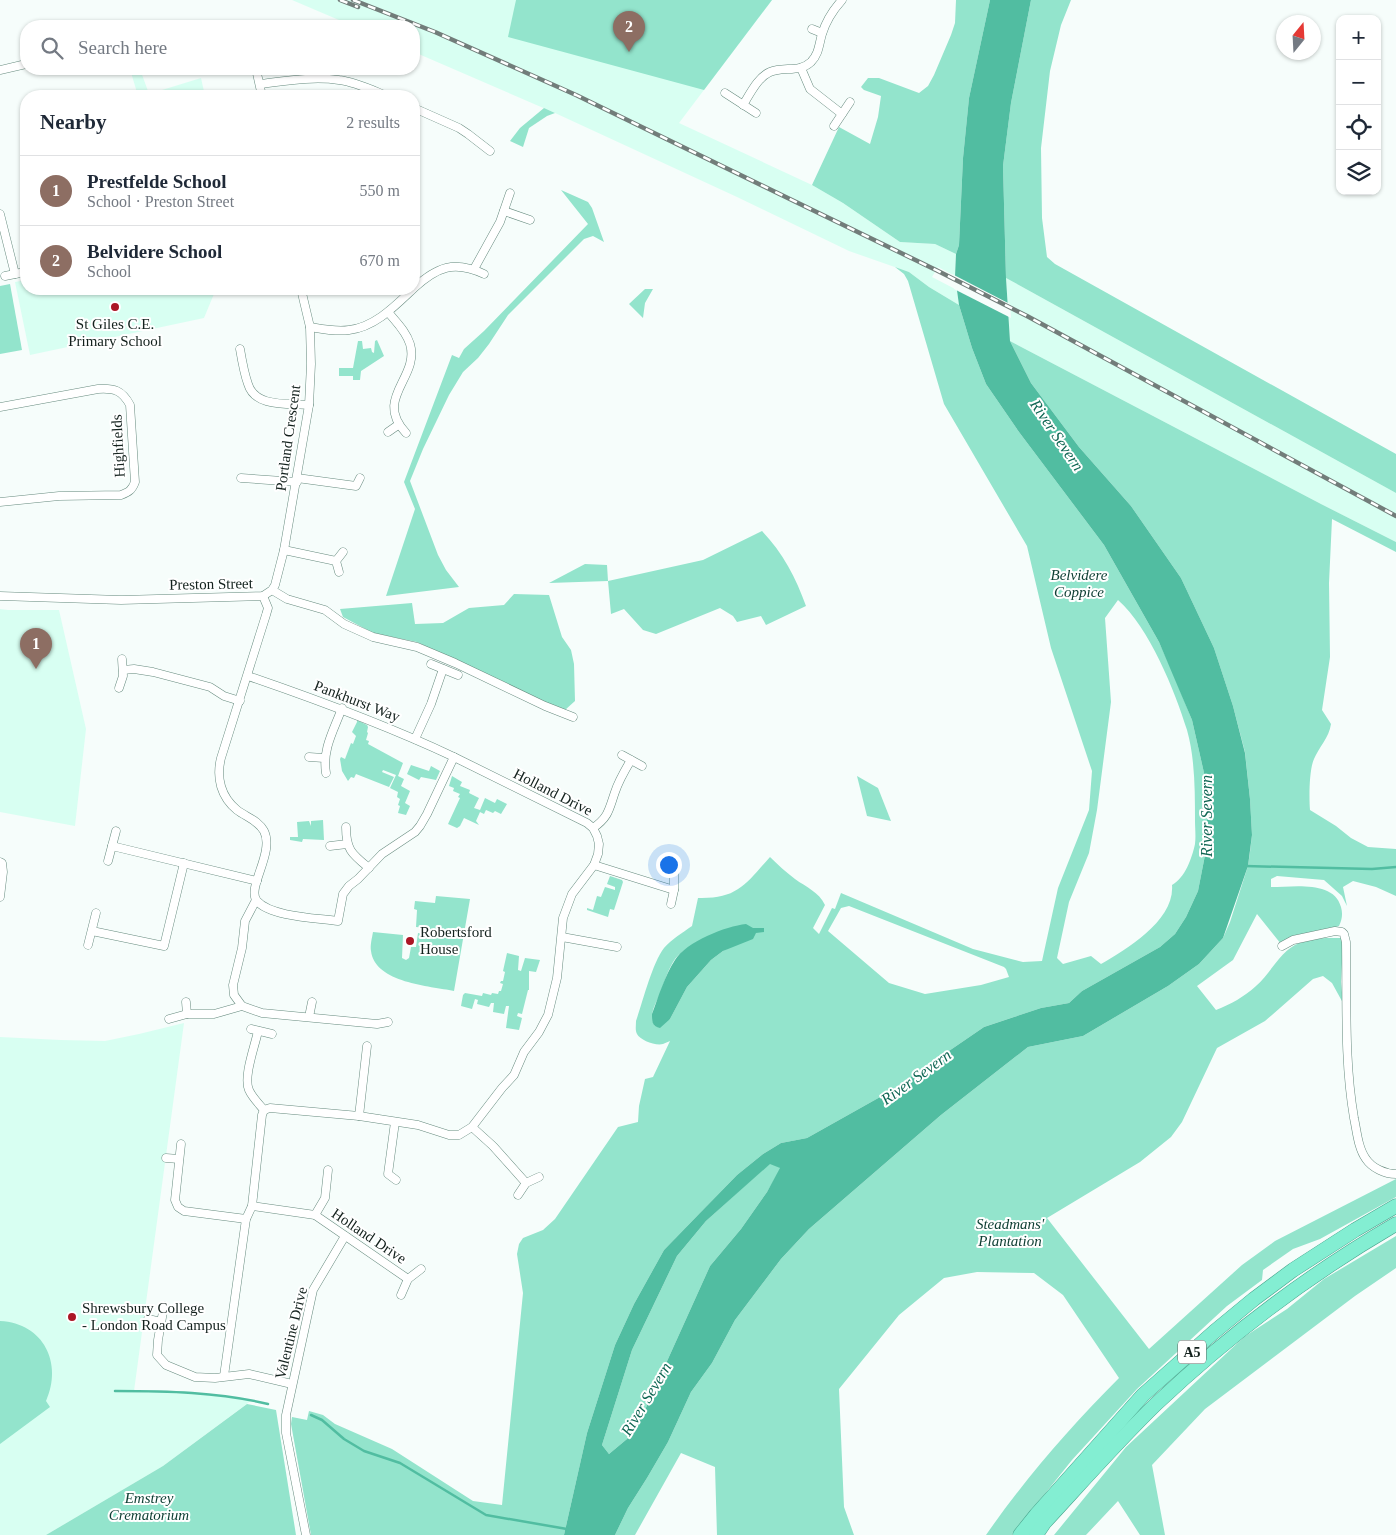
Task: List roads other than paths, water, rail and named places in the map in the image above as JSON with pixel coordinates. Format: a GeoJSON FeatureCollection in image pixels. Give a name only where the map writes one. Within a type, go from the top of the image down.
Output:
{"type":"FeatureCollection","features":[{"type":"Feature","properties":{"kind":"highway","name":"A5"},"geometry":{"type":"LineString","coordinates":[[1020,1535],[1143,1395],[1214,1332],[1254,1298],[1294,1270],[1396,1206]]}},
{"type":"Feature","properties":{"kind":"highway","name":"A5"},"geometry":{"type":"LineString","coordinates":[[1036,1535],[1044,1523],[1133,1428],[1192,1373],[1247,1326],[1311,1278],[1396,1224]]}},
{"type":"Feature","properties":{"kind":"street"},"geometry":{"type":"LineString","coordinates":[[743,104],[766,74],[780,69],[801,68],[814,59],[822,33],[830,16],[842,0]]}},
{"type":"Feature","properties":{"kind":"street"},"geometry":{"type":"LineString","coordinates":[[812,29],[822,33]]}},
{"type":"Feature","properties":{"kind":"street"},"geometry":{"type":"LineString","coordinates":[[0,70],[20,65]]}},
{"type":"Feature","properties":{"kind":"street"},"geometry":{"type":"LineString","coordinates":[[801,68],[810,89],[842,114]]}},
{"type":"Feature","properties":{"kind":"street"},"geometry":{"type":"LineString","coordinates":[[258,75],[261,90]]}},
{"type":"Feature","properties":{"kind":"street"},"geometry":{"type":"LineString","coordinates":[[260,84],[308,80],[339,80],[371,90]]}},
{"type":"Feature","properties":{"kind":"street"},"geometry":{"type":"LineString","coordinates":[[725,93],[756,113]]}},
{"type":"Feature","properties":{"kind":"street"},"geometry":{"type":"LineString","coordinates":[[834,126],[850,102]]}},
{"type":"Feature","properties":{"kind":"street"},"geometry":{"type":"LineString","coordinates":[[420,111],[459,128],[490,152]]}},
{"type":"Feature","properties":{"kind":"street"},"geometry":{"type":"LineString","coordinates":[[475,151],[481,144]]}},
{"type":"Feature","properties":{"kind":"street"},"geometry":{"type":"LineString","coordinates":[[474,269],[493,236],[510,193]]}},
{"type":"Feature","properties":{"kind":"street"},"geometry":{"type":"LineString","coordinates":[[504,211],[530,220]]}},
{"type":"Feature","properties":{"kind":"street"},"geometry":{"type":"LineString","coordinates":[[0,214],[15,274]]}},
{"type":"Feature","properties":{"kind":"street"},"geometry":{"type":"LineString","coordinates":[[420,283],[435,271],[446,267],[465,267],[484,274]]}},
{"type":"Feature","properties":{"kind":"street"},"geometry":{"type":"LineString","coordinates":[[5,276],[20,273]]}},
{"type":"Feature","properties":{"kind":"street","name":"Portland Crescent"},"geometry":{"type":"LineString","coordinates":[[272,590],[284,550],[309,405],[310,327],[302,295]]}},
{"type":"Feature","properties":{"kind":"street"},"geometry":{"type":"LineString","coordinates":[[310,327],[348,330],[369,324],[388,312],[406,295]]}},
{"type":"Feature","properties":{"kind":"street"},"geometry":{"type":"LineString","coordinates":[[388,312],[401,328],[410,345],[409,364],[393,404],[398,425],[406,433]]}},
{"type":"Feature","properties":{"kind":"street"},"geometry":{"type":"LineString","coordinates":[[240,349],[248,386],[253,394],[260,399],[309,405]]}},
{"type":"Feature","properties":{"kind":"street"},"geometry":{"type":"LineString","coordinates":[[242,358],[251,356]]}},
{"type":"Feature","properties":{"kind":"street","name":"Highfields"},"geometry":{"type":"LineString","coordinates":[[0,407],[98,389],[110,388],[119,392],[130,405],[135,482],[132,489],[121,495],[58,496],[0,502]]}},
{"type":"Feature","properties":{"kind":"street"},"geometry":{"type":"LineString","coordinates":[[388,432],[398,425]]}},
{"type":"Feature","properties":{"kind":"street"},"geometry":{"type":"LineString","coordinates":[[241,478],[297,480],[357,490],[360,478]]}},
{"type":"Feature","properties":{"kind":"street"},"geometry":{"type":"LineString","coordinates":[[251,489],[252,479]]}},
{"type":"Feature","properties":{"kind":"street"},"geometry":{"type":"LineString","coordinates":[[284,550],[336,561]]}},
{"type":"Feature","properties":{"kind":"street"},"geometry":{"type":"LineString","coordinates":[[336,561],[343,552]]}},
{"type":"Feature","properties":{"kind":"street"},"geometry":{"type":"LineString","coordinates":[[336,561],[340,572]]}},
{"type":"Feature","properties":{"kind":"street","name":"Preston Street"},"geometry":{"type":"LineString","coordinates":[[0,596],[121,600],[263,596],[272,590],[287,599],[326,610],[344,624],[372,637],[417,647],[545,706],[574,717]]}},
{"type":"Feature","properties":{"kind":"street"},"geometry":{"type":"LineString","coordinates":[[263,596],[268,608],[220,762],[219,779],[226,798],[231,804],[259,824],[268,843],[254,889],[256,900],[245,921],[242,948],[233,985],[234,995],[242,1006],[262,1013],[377,1024],[388,1022]]}},
{"type":"Feature","properties":{"kind":"street"},"geometry":{"type":"LineString","coordinates":[[119,688],[123,670],[122,659]]}},
{"type":"Feature","properties":{"kind":"street"},"geometry":{"type":"LineString","coordinates":[[431,664],[458,675]]}},
{"type":"Feature","properties":{"kind":"street"},"geometry":{"type":"LineString","coordinates":[[415,739],[444,669]]}},
{"type":"Feature","properties":{"kind":"street"},"geometry":{"type":"LineString","coordinates":[[123,670],[144,670],[210,687],[224,696],[240,701]]}},
{"type":"Feature","properties":{"kind":"street","name":"Pankhurst Way"},"geometry":{"type":"LineString","coordinates":[[248,676],[342,708],[454,757]]}},
{"type":"Feature","properties":{"kind":"street"},"geometry":{"type":"LineString","coordinates":[[326,773],[324,758],[326,747],[342,708]]}},
{"type":"Feature","properties":{"kind":"street"},"geometry":{"type":"LineString","coordinates":[[622,754],[642,766]]}},
{"type":"Feature","properties":{"kind":"street"},"geometry":{"type":"LineString","coordinates":[[309,757],[324,758]]}},
{"type":"Feature","properties":{"kind":"street"},"geometry":{"type":"LineString","coordinates":[[256,900],[264,906],[279,912],[338,921],[345,890],[390,846],[415,832],[420,826],[454,757]]}},
{"type":"Feature","properties":{"kind":"street","name":"Holland Drive"},"geometry":{"type":"LineString","coordinates":[[454,757],[587,823],[593,828],[599,844],[594,865],[572,894],[563,918],[557,978],[552,1003],[544,1022],[524,1052],[514,1075],[472,1127]]}},
{"type":"Feature","properties":{"kind":"street"},"geometry":{"type":"LineString","coordinates":[[593,828],[601,823],[609,812],[615,791],[631,760]]}},
{"type":"Feature","properties":{"kind":"street"},"geometry":{"type":"LineString","coordinates":[[346,827],[349,850],[368,868]]}},
{"type":"Feature","properties":{"kind":"street"},"geometry":{"type":"LineString","coordinates":[[108,861],[116,831]]}},
{"type":"Feature","properties":{"kind":"street"},"geometry":{"type":"LineString","coordinates":[[330,846],[347,844]]}},
{"type":"Feature","properties":{"kind":"street"},"geometry":{"type":"LineString","coordinates":[[112,846],[257,881]]}},
{"type":"Feature","properties":{"kind":"street"},"geometry":{"type":"LineString","coordinates":[[0,862],[2,863],[3,872],[0,897]]}},
{"type":"Feature","properties":{"kind":"street"},"geometry":{"type":"LineString","coordinates":[[92,931],[164,946],[184,863]]}},
{"type":"Feature","properties":{"kind":"street"},"geometry":{"type":"LineString","coordinates":[[594,865],[674,890]]}},
{"type":"Feature","properties":{"kind":"street"},"geometry":{"type":"LineString","coordinates":[[672,904],[674,873]]}},
{"type":"Feature","properties":{"kind":"street"},"geometry":{"type":"LineString","coordinates":[[88,945],[96,913]]}},
{"type":"Feature","properties":{"kind":"street"},"geometry":{"type":"LineString","coordinates":[[1282,946],[1293,940],[1329,932],[1339,931],[1344,934],[1346,942],[1348,1072],[1359,1141],[1365,1158],[1371,1165],[1382,1171],[1396,1174]]}},
{"type":"Feature","properties":{"kind":"street"},"geometry":{"type":"LineString","coordinates":[[562,937],[616,947]]}},
{"type":"Feature","properties":{"kind":"street"},"geometry":{"type":"LineString","coordinates":[[186,1002],[187,1014]]}},
{"type":"Feature","properties":{"kind":"street"},"geometry":{"type":"LineString","coordinates":[[309,1017],[312,1002]]}},
{"type":"Feature","properties":{"kind":"street"},"geometry":{"type":"LineString","coordinates":[[170,1018],[187,1014],[214,1014],[242,1006]]}},
{"type":"Feature","properties":{"kind":"street"},"geometry":{"type":"LineString","coordinates":[[264,1110],[249,1090],[248,1072],[255,1030],[272,1034]]}},
{"type":"Feature","properties":{"kind":"street"},"geometry":{"type":"LineString","coordinates":[[359,1116],[367,1046]]}},
{"type":"Feature","properties":{"kind":"street"},"geometry":{"type":"LineString","coordinates":[[264,1110],[270,1108],[359,1116],[418,1125],[449,1135],[459,1134],[472,1127],[493,1146],[526,1183]]}},
{"type":"Feature","properties":{"kind":"street"},"geometry":{"type":"LineString","coordinates":[[224,1376],[246,1219],[252,1206],[264,1110]]}},
{"type":"Feature","properties":{"kind":"street"},"geometry":{"type":"LineString","coordinates":[[395,1122],[388,1174],[396,1180]]}},
{"type":"Feature","properties":{"kind":"street"},"geometry":{"type":"LineString","coordinates":[[181,1144],[175,1200],[178,1207],[184,1211],[246,1219]]}},
{"type":"Feature","properties":{"kind":"street"},"geometry":{"type":"LineString","coordinates":[[166,1158],[179,1159]]}},
{"type":"Feature","properties":{"kind":"street","name":"Holland Drive"},"geometry":{"type":"LineString","coordinates":[[315,1215],[325,1198],[328,1170]]}},
{"type":"Feature","properties":{"kind":"street"},"geometry":{"type":"LineString","coordinates":[[518,1195],[526,1183],[539,1177]]}},
{"type":"Feature","properties":{"kind":"street","name":"Holland Drive"},"geometry":{"type":"LineString","coordinates":[[252,1206],[315,1215],[408,1279]]}},
{"type":"Feature","properties":{"kind":"street","name":"Valentine Drive"},"geometry":{"type":"LineString","coordinates":[[306,1535],[285,1424],[313,1290],[345,1236]]}},
{"type":"Feature","properties":{"kind":"street"},"geometry":{"type":"LineString","coordinates":[[401,1295],[408,1279],[421,1269]]}},
{"type":"Feature","properties":{"kind":"street"},"geometry":{"type":"LineString","coordinates":[[164,1306],[157,1355],[166,1365],[196,1377],[215,1378],[249,1374],[292,1384]]}},
{"type":"Feature","properties":{"kind":"street"},"geometry":{"type":"LineString","coordinates":[[148,1319],[161,1322]]}},
{"type":"Feature","properties":{"kind":"water","name":"River Severn"},"geometry":{"type":"Polygon","coordinates":[[[990,0],[1031,0],[1011,103],[1003,166],[1010,341],[1031,383],[1079,447],[1131,506],[1181,578],[1214,648],[1233,706],[1245,753],[1252,835],[1248,866],[1223,938],[1199,964],[1168,986],[1083,1036],[1028,1047],[941,1115],[809,1229],[781,1259],[735,1320],[712,1363],[691,1392],[668,1442],[628,1508],[615,1535],[564,1535],[587,1433],[615,1345],[634,1304],[664,1250],[737,1175],[763,1154],[781,1143],[807,1138],[889,1092],[984,1027],[1041,1008],[1069,1003],[1082,991],[1160,947],[1175,934],[1186,917],[1198,891],[1207,845],[1207,786],[1192,720],[1159,642],[1104,545],[1019,432],[986,384],[972,348],[959,305],[955,276],[956,254],[959,245],[963,158],[969,98],[990,0]],[[770,1164],[706,1221],[677,1256],[632,1350],[602,1445],[609,1454],[627,1439],[645,1410],[710,1266],[741,1229],[767,1192],[780,1168],[770,1164]]]}},
{"type":"Feature","properties":{"kind":"water"},"geometry":{"type":"Polygon","coordinates":[[[746,924],[753,928],[764,928],[764,932],[756,933],[753,939],[723,951],[711,960],[687,987],[670,1019],[660,1028],[655,1026],[652,1021],[652,1014],[668,973],[680,953],[707,936],[746,924]]]}},
{"type":"Feature","properties":{"kind":"waterway"},"geometry":{"type":"LineString","coordinates":[[1245,866],[1372,869],[1396,867]]}},
{"type":"Feature","properties":{"kind":"waterway"},"geometry":{"type":"LineString","coordinates":[[115,1391],[211,1395],[268,1404]]}},
{"type":"Feature","properties":{"kind":"waterway"},"geometry":{"type":"LineString","coordinates":[[311,1415],[322,1420],[344,1439],[364,1451],[400,1463],[486,1515],[567,1529]]}},
{"type":"Feature","properties":{"kind":"railway"},"geometry":{"type":"LineString","coordinates":[[340,0],[358,7]]}},
{"type":"Feature","properties":{"kind":"railway"},"geometry":{"type":"LineString","coordinates":[[353,0],[404,20]]}},
{"type":"Feature","properties":{"kind":"railway"},"geometry":{"type":"LineString","coordinates":[[420,26],[576,95],[936,270],[1027,316],[1396,516]]}},
{"type":"Feature","properties":{"kind":"place","name":"Belvidere School"},"geometry":{"type":"Point","coordinates":[629,52]}},
{"type":"Feature","properties":{"kind":"place","name":"St Giles C.E. Primary School"},"geometry":{"type":"Point","coordinates":[115,307]}},
{"type":"Feature","properties":{"kind":"place","name":"Prestfelde School"},"geometry":{"type":"Point","coordinates":[36,669]}},
{"type":"Feature","properties":{"kind":"place","name":"Robertsford House"},"geometry":{"type":"Point","coordinates":[410,941]}},
{"type":"Feature","properties":{"kind":"place","name":"Shrewsbury College - London Road Campus"},"geometry":{"type":"Point","coordinates":[72,1317]}},
{"type":"Feature","properties":{"kind":"park label","name":"Belvidere Coppice"},"geometry":{"type":"Point","coordinates":[1079,584]}},
{"type":"Feature","properties":{"kind":"park label","name":"Steadmans' Plantation"},"geometry":{"type":"Point","coordinates":[1010,1232]}},
{"type":"Feature","properties":{"kind":"park label","name":"Emstrey Crematorium"},"geometry":{"type":"Point","coordinates":[149,1506]}}]}
